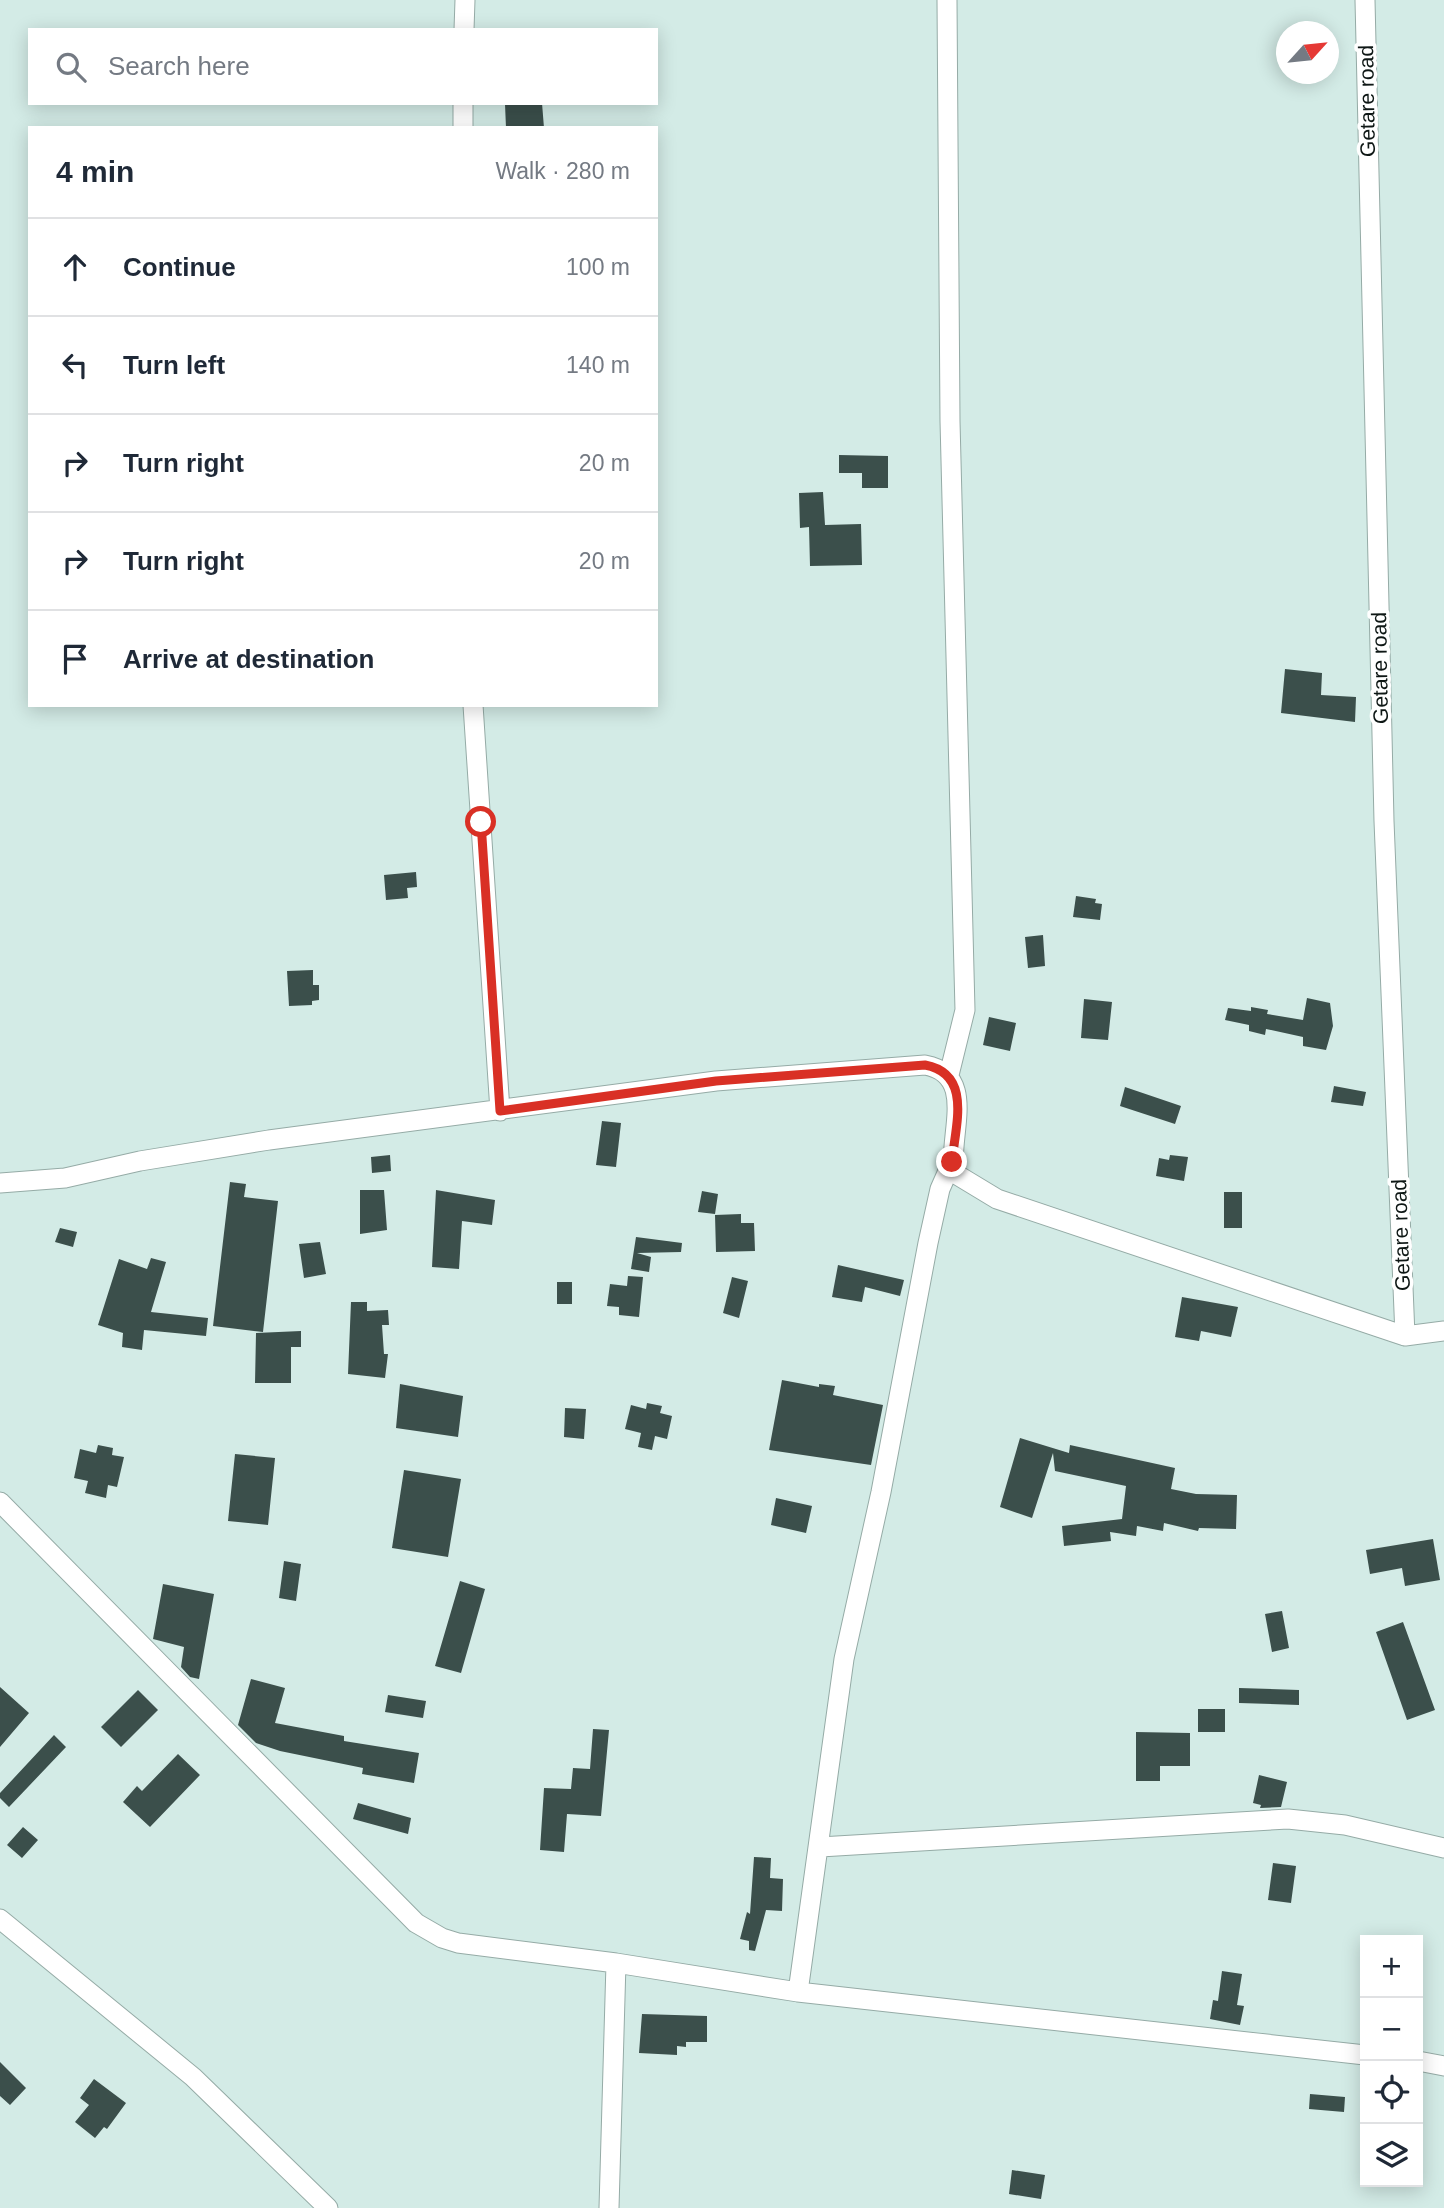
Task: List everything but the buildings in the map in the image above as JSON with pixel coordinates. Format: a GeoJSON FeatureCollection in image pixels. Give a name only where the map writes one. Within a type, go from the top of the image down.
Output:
{"type":"FeatureCollection","features":[{"type":"Feature","properties":{"kind":"street"},"geometry":{"type":"LineString","coordinates":[[464,28],[465,0]]}},
{"type":"Feature","properties":{"kind":"street"},"geometry":{"type":"LineString","coordinates":[[947,0],[950,421],[965,1010],[948,1075]]}},
{"type":"Feature","properties":{"kind":"street","name":"Getare road"},"geometry":{"type":"LineString","coordinates":[[1365,0],[1384,821],[1405,1336]]}},
{"type":"Feature","properties":{"kind":"street"},"geometry":{"type":"LineString","coordinates":[[463,105],[463,126]]}},
{"type":"Feature","properties":{"kind":"street"},"geometry":{"type":"LineString","coordinates":[[474,707],[500,1111]]}},
{"type":"Feature","properties":{"kind":"street"},"geometry":{"type":"LineString","coordinates":[[0,1183],[65,1178],[140,1161],[269,1140],[716,1081],[925,1065],[939,1067],[948,1075],[959,1097],[952,1162],[954,1173],[997,1199],[1405,1336],[1444,1331]]}},
{"type":"Feature","properties":{"kind":"street"},"geometry":{"type":"LineString","coordinates":[[798,1992],[844,1659],[883,1479],[928,1243],[940,1189],[952,1162]]}},
{"type":"Feature","properties":{"kind":"street"},"geometry":{"type":"LineString","coordinates":[[0,1502],[416,1923],[442,1938],[458,1943],[616,1963],[798,1992],[1360,2054]]}},
{"type":"Feature","properties":{"kind":"street"},"geometry":{"type":"LineString","coordinates":[[820,1846],[1288,1819],[1345,1825],[1444,1848]]}},
{"type":"Feature","properties":{"kind":"street"},"geometry":{"type":"LineString","coordinates":[[0,1919],[193,2077],[328,2208]]}},
{"type":"Feature","properties":{"kind":"street"},"geometry":{"type":"LineString","coordinates":[[609,2208],[616,1963]]}},
{"type":"Feature","properties":{"kind":"street"},"geometry":{"type":"LineString","coordinates":[[1423,2062],[1444,2066]]}},
{"type":"Feature","properties":{"kind":"route"},"geometry":{"type":"LineString","coordinates":[[481,822],[500,1111],[716,1081],[925,1065],[939,1067],[948,1075],[959,1097],[952,1162]]}}]}
